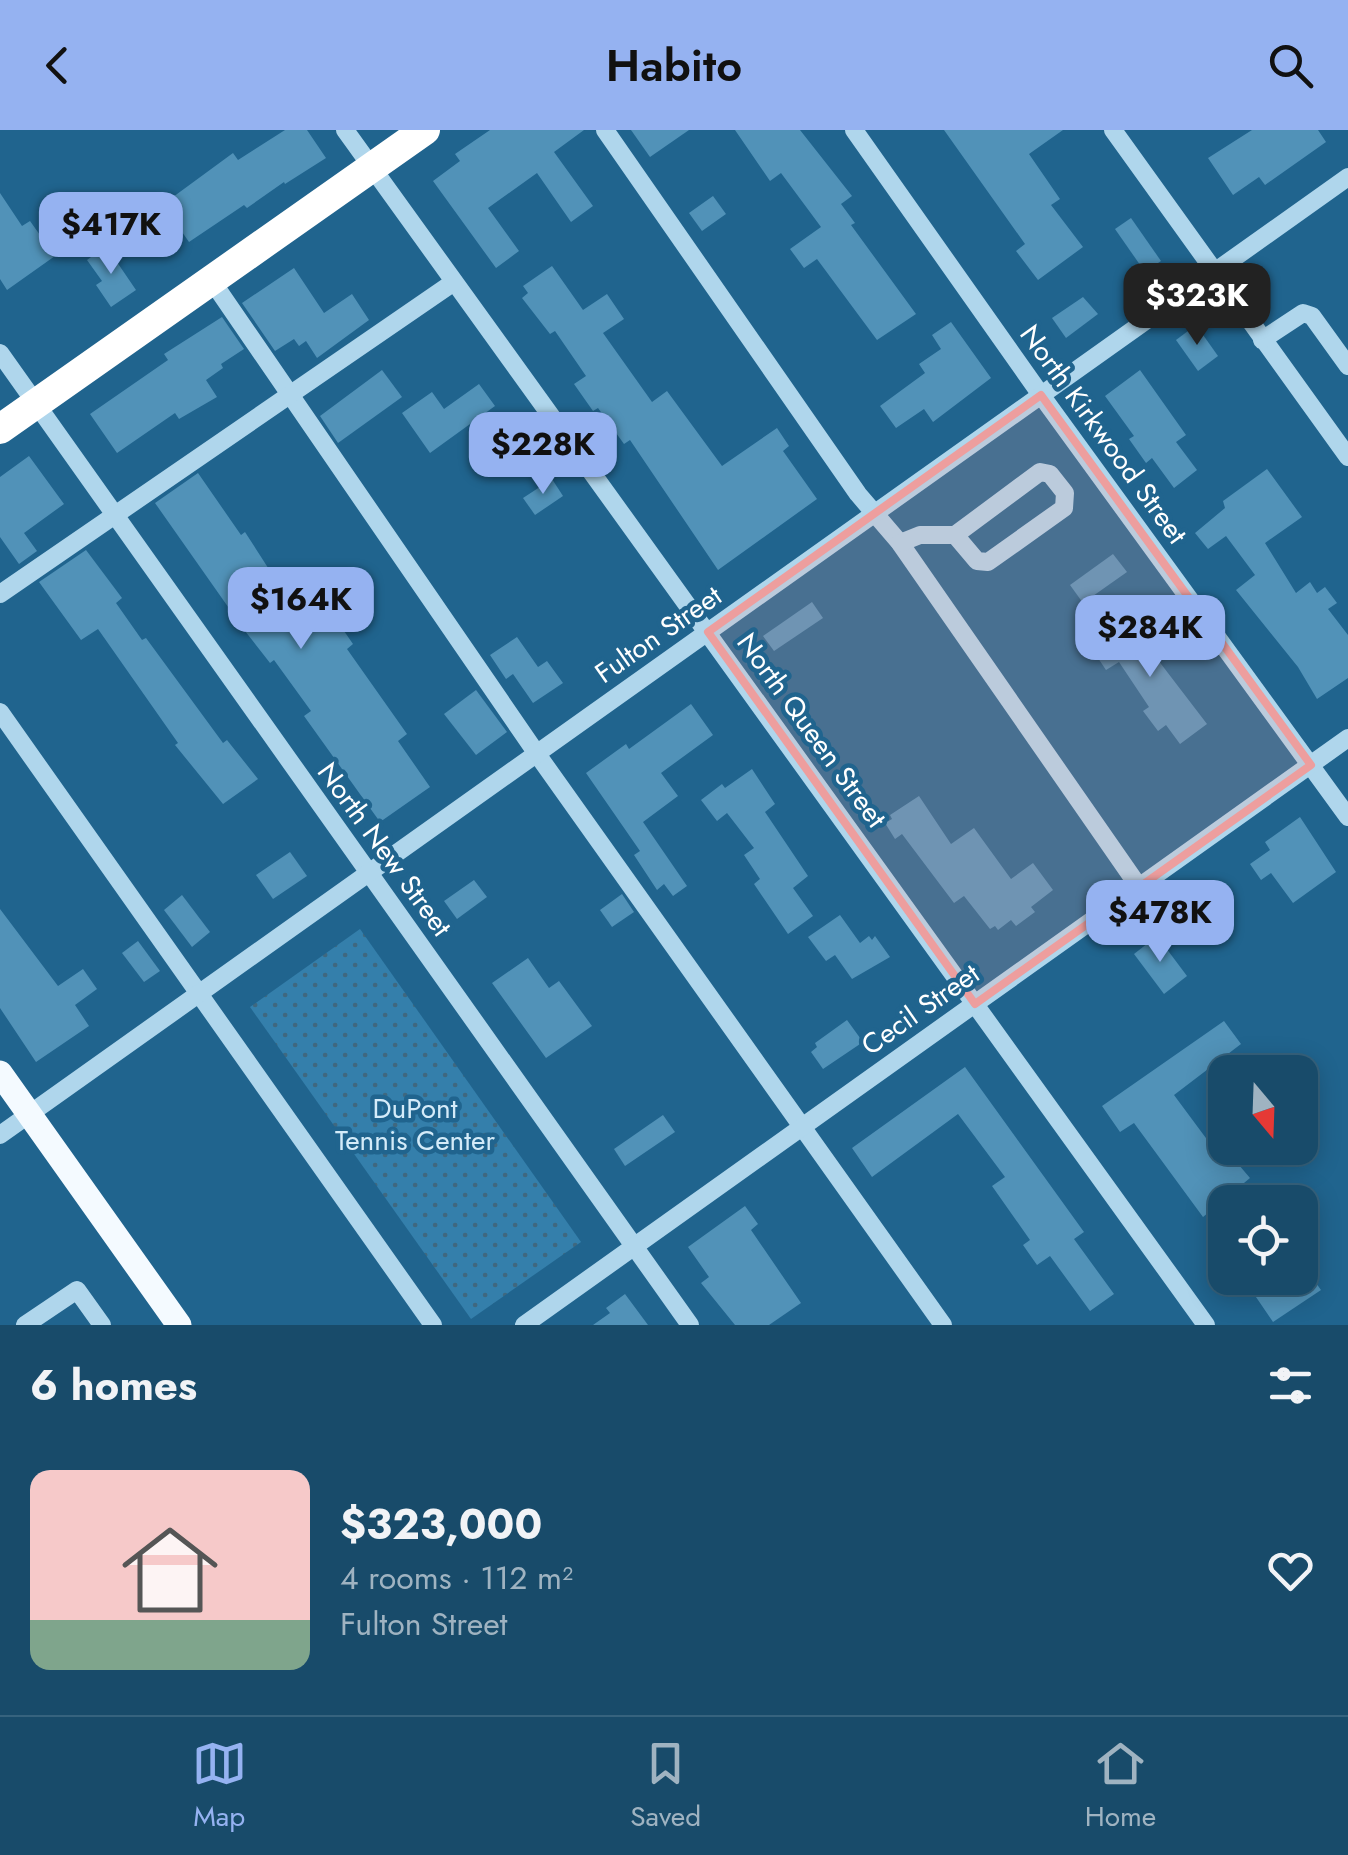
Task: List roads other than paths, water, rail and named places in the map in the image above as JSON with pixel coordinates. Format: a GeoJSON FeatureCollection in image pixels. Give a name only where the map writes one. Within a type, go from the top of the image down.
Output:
{"type":"FeatureCollection","features":[{"type":"Feature","properties":{"kind":"highway"},"geometry":{"type":"LineString","coordinates":[[0,429],[425,130]]}},
{"type":"Feature","properties":{"kind":"main road"},"geometry":{"type":"LineString","coordinates":[[0,1074],[180,1325]]}},
{"type":"Feature","properties":{"kind":"street","name":"North Queen Street"},"geometry":{"type":"LineString","coordinates":[[344,130],[1206,1325]]}},
{"type":"Feature","properties":{"kind":"street"},"geometry":{"type":"LineString","coordinates":[[605,130],[1139,887]]}},
{"type":"Feature","properties":{"kind":"street","name":"North Kirkwood Street"},"geometry":{"type":"LineString","coordinates":[[854,130],[1041,395],[1348,816]]}},
{"type":"Feature","properties":{"kind":"street"},"geometry":{"type":"LineString","coordinates":[[1113,130],[1347,455]]}},
{"type":"Feature","properties":{"kind":"street","name":"Fulton Street"},"geometry":{"type":"LineString","coordinates":[[0,1135],[1348,178]]}},
{"type":"Feature","properties":{"kind":"street"},"geometry":{"type":"LineString","coordinates":[[212,280],[537,754],[943,1325]]}},
{"type":"Feature","properties":{"kind":"street"},"geometry":{"type":"LineString","coordinates":[[0,594],[454,282]]}},
{"type":"Feature","properties":{"kind":"street"},"geometry":{"type":"LineString","coordinates":[[1262,340],[1303,313],[1312,316],[1348,366]]}},
{"type":"Feature","properties":{"kind":"street","name":"North New Street"},"geometry":{"type":"LineString","coordinates":[[0,354],[690,1325]]}},
{"type":"Feature","properties":{"kind":"street"},"geometry":{"type":"LineString","coordinates":[[900,543],[920,535],[955,535],[1040,472],[1050,474],[1065,493],[1064,508],[988,562],[977,560],[955,535]]}},
{"type":"Feature","properties":{"kind":"street"},"geometry":{"type":"LineString","coordinates":[[0,712],[433,1325]]}},
{"type":"Feature","properties":{"kind":"street","name":"Cecil Street"},"geometry":{"type":"LineString","coordinates":[[524,1325],[1348,738]]}},
{"type":"Feature","properties":{"kind":"street"},"geometry":{"type":"LineString","coordinates":[[25,1325],[77,1290],[102,1325]]}},
{"type":"Feature","properties":{"kind":"park label","name":"DuPont Tennis Center"},"geometry":{"type":"Point","coordinates":[415,1124]}}]}
